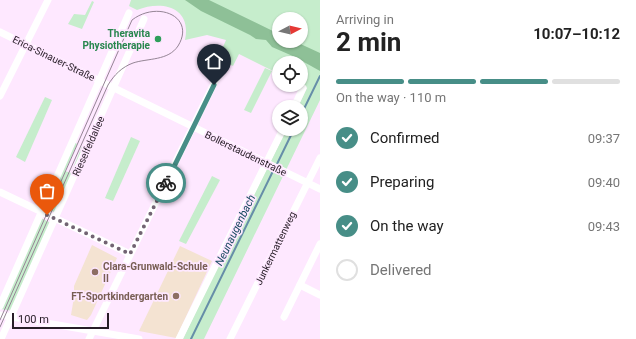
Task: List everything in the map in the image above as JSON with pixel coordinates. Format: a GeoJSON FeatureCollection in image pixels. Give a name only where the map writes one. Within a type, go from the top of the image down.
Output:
{"type":"FeatureCollection","features":[{"type":"Feature","properties":{"kind":"street"},"geometry":{"type":"LineString","coordinates":[[0,96],[48,0]]}},
{"type":"Feature","properties":{"kind":"street","name":"Rieselfeldallee"},"geometry":{"type":"LineString","coordinates":[[0,306],[129,14]]}},
{"type":"Feature","properties":{"kind":"street","name":"Rieselfeldallee"},"geometry":{"type":"LineString","coordinates":[[1,339],[12,317],[52,218],[111,86],[144,19]]}},
{"type":"Feature","properties":{"kind":"street","name":"Erica-Sinauer-Straße"},"geometry":{"type":"LineString","coordinates":[[0,32],[111,86]]}},
{"type":"Feature","properties":{"kind":"street"},"geometry":{"type":"LineString","coordinates":[[89,339],[223,65]]}},
{"type":"Feature","properties":{"kind":"street","name":"Bollerstaudenstraße"},"geometry":{"type":"LineString","coordinates":[[111,86],[320,189]]}},
{"type":"Feature","properties":{"kind":"street"},"geometry":{"type":"LineString","coordinates":[[179,339],[272,166],[281,136]]}},
{"type":"Feature","properties":{"kind":"street","name":"Junkermattenweg"},"geometry":{"type":"LineString","coordinates":[[230,339],[320,158]]}},
{"type":"Feature","properties":{"kind":"street"},"geometry":{"type":"LineString","coordinates":[[0,192],[130,254]]}},
{"type":"Feature","properties":{"kind":"street"},"geometry":{"type":"LineString","coordinates":[[284,317],[320,244]]}},
{"type":"Feature","properties":{"kind":"street"},"geometry":{"type":"LineString","coordinates":[[300,285],[320,295]]}},
{"type":"Feature","properties":{"kind":"street"},"geometry":{"type":"LineString","coordinates":[[1,315],[139,339]]}},
{"type":"Feature","properties":{"kind":"shaded area","name":"Clara-Grunwald-Schule II"},"geometry":{"type":"Polygon","coordinates":[[[92,245],[117,258],[91,315],[87,320],[71,315],[74,286],[92,245]]]}},
{"type":"Feature","properties":{"kind":"shaded area","name":"FT-Sportkindergarten"},"geometry":{"type":"Polygon","coordinates":[[[180,246],[212,261],[176,338],[139,331],[180,246]]]}},
{"type":"Feature","properties":{"kind":"green space"},"geometry":{"type":"Polygon","coordinates":[[[131,0],[320,0],[320,100],[308,125],[308,100],[301,100],[305,92],[308,92],[308,56],[272,56],[272,70],[239,54],[233,66],[218,59],[226,40],[207,35],[185,40],[186,29],[184,20],[179,13],[173,9],[165,6],[156,6],[137,10],[129,6],[131,0]]]}},
{"type":"Feature","properties":{"kind":"green space"},"geometry":{"type":"Polygon","coordinates":[[[185,0],[209,0],[272,31],[272,47],[266,40],[256,39],[201,11],[185,0]]]}},
{"type":"Feature","properties":{"kind":"green space"},"geometry":{"type":"Polygon","coordinates":[[[92,1],[94,2],[82,29],[68,24],[74,14],[85,15],[92,1]]]}},
{"type":"Feature","properties":{"kind":"green space"},"geometry":{"type":"Polygon","coordinates":[[[308,47],[320,53],[320,71],[308,64],[308,56],[293,56],[274,48],[308,47]]]}},
{"type":"Feature","properties":{"kind":"green space"},"geometry":{"type":"Polygon","coordinates":[[[265,68],[272,71],[251,113],[244,110],[265,68]]]}},
{"type":"Feature","properties":{"kind":"green space"},"geometry":{"type":"Polygon","coordinates":[[[45,97],[52,100],[25,162],[16,157],[45,97]]]}},
{"type":"Feature","properties":{"kind":"green space"},"geometry":{"type":"Polygon","coordinates":[[[283,136],[303,136],[204,339],[183,339],[219,263],[283,136]]]}},
{"type":"Feature","properties":{"kind":"green space"},"geometry":{"type":"Polygon","coordinates":[[[131,137],[140,141],[113,201],[105,198],[131,137]]]}},
{"type":"Feature","properties":{"kind":"green space"},"geometry":{"type":"Polygon","coordinates":[[[74,142],[77,144],[65,171],[71,173],[82,146],[85,147],[56,213],[45,208],[74,142]]]}},
{"type":"Feature","properties":{"kind":"green space"},"geometry":{"type":"Polygon","coordinates":[[[212,176],[220,180],[186,244],[179,241],[212,176]]]}},
{"type":"Feature","properties":{"kind":"green space"},"geometry":{"type":"Polygon","coordinates":[[[41,218],[51,223],[13,311],[1,309],[41,218]]]}},
{"type":"Feature","properties":{"kind":"waterway","name":"Neunaugenbach"},"geometry":{"type":"LineString","coordinates":[[308,101],[320,76]]}},
{"type":"Feature","properties":{"kind":"waterway","name":"Neunaugenbach"},"geometry":{"type":"LineString","coordinates":[[276,166],[291,136]]}},
{"type":"Feature","properties":{"kind":"waterway","name":"Neunaugenbach"},"geometry":{"type":"LineString","coordinates":[[191,339],[274,169]]}},
{"type":"Feature","properties":{"kind":"tram line"},"geometry":{"type":"LineString","coordinates":[[0,320],[132,20],[142,14],[153,12],[163,12],[172,15],[178,20],[182,27],[182,36],[174,51],[163,57],[139,61],[125,67],[108,85],[0,327]]}},
{"type":"Feature","properties":{"kind":"way so far"},"geometry":{"type":"LineString","coordinates":[[47,215],[130,254],[166,183]]}},
{"type":"Feature","properties":{"kind":"place","name":"Theravita Physiotherapie"},"geometry":{"type":"Point","coordinates":[158,39]}},
{"type":"Feature","properties":{"kind":"place","name":"Clara-Grunwald-Schule II"},"geometry":{"type":"Point","coordinates":[95,272]}},
{"type":"Feature","properties":{"kind":"place","name":"FT-Sportkindergarten"},"geometry":{"type":"Point","coordinates":[176,296]}},
{"type":"Feature","properties":{"kind":"route"},"geometry":{"type":"LineString","coordinates":[[166,183],[214,85]]}}]}
